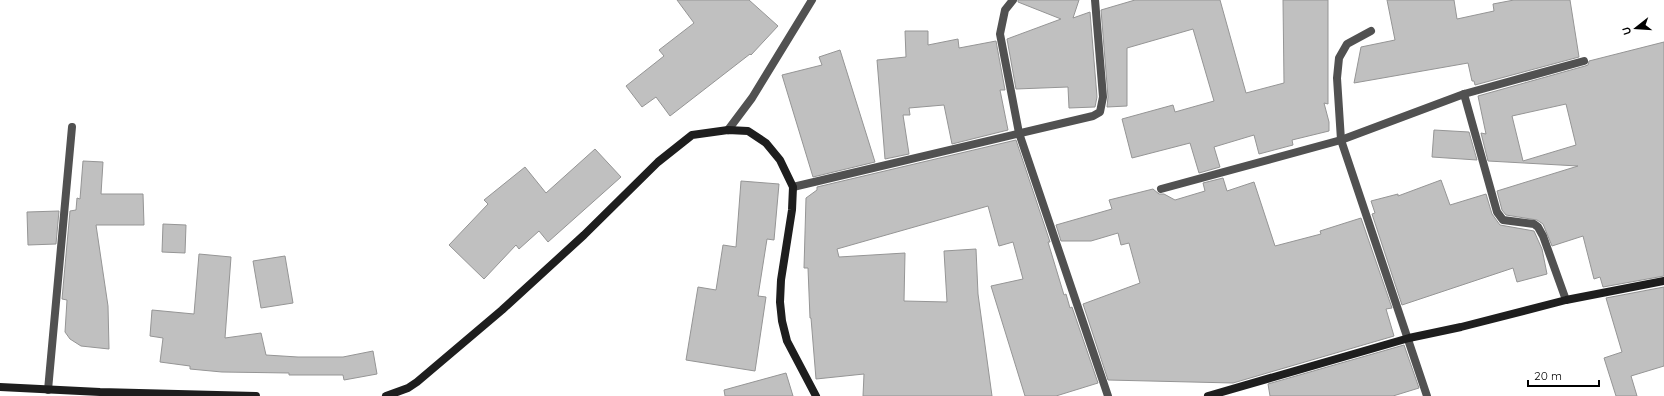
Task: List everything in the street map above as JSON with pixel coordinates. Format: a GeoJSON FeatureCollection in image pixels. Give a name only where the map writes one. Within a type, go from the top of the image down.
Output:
{"type":"FeatureCollection","features":[{"type":"Feature","properties":{"kind":"street"},"geometry":{"type":"LineString","coordinates":[[728,130],[752,98],[812,0]]}},
{"type":"Feature","properties":{"kind":"street"},"geometry":{"type":"LineString","coordinates":[[1012,0],[1005,10],[1000,34],[1019,133],[1108,396]]}},
{"type":"Feature","properties":{"kind":"street"},"geometry":{"type":"LineString","coordinates":[[793,188],[1093,116],[1100,112],[1103,97],[1095,0]]}},
{"type":"Feature","properties":{"kind":"street"},"geometry":{"type":"LineString","coordinates":[[1371,31],[1347,44],[1339,58],[1337,78],[1341,140],[1427,396]]}},
{"type":"Feature","properties":{"kind":"street"},"geometry":{"type":"LineString","coordinates":[[1161,189],[1341,140],[1464,94],[1584,60]]}},
{"type":"Feature","properties":{"kind":"street"},"geometry":{"type":"LineString","coordinates":[[1464,94],[1497,212],[1503,220],[1534,224],[1538,227],[1543,236],[1566,300]]}},
{"type":"Feature","properties":{"kind":"street"},"geometry":{"type":"LineString","coordinates":[[48,390],[72,127]]}},
{"type":"Feature","properties":{"kind":"street"},"geometry":{"type":"LineString","coordinates":[[386,396],[408,388],[417,382],[502,310],[584,235],[658,162],[692,135],[728,130],[748,131],[766,143],[780,160],[793,188],[792,210],[781,280],[780,302],[782,321],[787,341],[816,396]]}},
{"type":"Feature","properties":{"kind":"street"},"geometry":{"type":"LineString","coordinates":[[1208,396],[1408,338],[1461,327],[1566,300],[1664,281]]}},
{"type":"Feature","properties":{"kind":"street"},"geometry":{"type":"LineString","coordinates":[[0,387],[183,395],[256,396]]}},
{"type":"Feature","properties":{"kind":"building"},"geometry":{"type":"Polygon","coordinates":[[[677,0],[749,0],[778,26],[751,55],[750,54],[670,116],[656,97],[642,107],[626,86],[664,56],[659,50],[694,23],[677,0]]]}},
{"type":"Feature","properties":{"kind":"building"},"geometry":{"type":"Polygon","coordinates":[[[1018,0],[1079,0],[1073,18],[1090,12],[1097,97],[1095,107],[1069,108],[1068,87],[1016,89],[1007,39],[1061,19],[1018,2],[1018,0]]]}},
{"type":"Feature","properties":{"kind":"building"},"geometry":{"type":"Polygon","coordinates":[[[1135,0],[1220,0],[1246,93],[1284,83],[1283,0],[1328,0],[1328,104],[1324,103],[1329,122],[1329,131],[1292,140],[1293,145],[1259,154],[1254,135],[1214,147],[1220,167],[1199,173],[1190,143],[1132,158],[1122,119],[1173,105],[1175,112],[1214,101],[1193,29],[1127,48],[1127,106],[1107,107],[1108,97],[1101,10],[1135,0]]]}},
{"type":"Feature","properties":{"kind":"building"},"geometry":{"type":"Polygon","coordinates":[[[1387,0],[1454,0],[1457,19],[1494,11],[1493,4],[1514,0],[1570,0],[1579,57],[1475,85],[1474,81],[1472,81],[1468,63],[1354,83],[1361,47],[1395,40],[1387,0]]]}},
{"type":"Feature","properties":{"kind":"building"},"geometry":{"type":"Polygon","coordinates":[[[905,31],[928,31],[928,45],[958,39],[959,48],[996,41],[1005,90],[1000,90],[1008,130],[952,144],[944,105],[909,108],[910,115],[903,115],[909,154],[885,159],[877,60],[906,57],[905,31]]]}},
{"type":"Feature","properties":{"kind":"building"},"geometry":{"type":"Polygon","coordinates":[[[1664,42],[1664,276],[1603,287],[1600,277],[1594,279],[1583,236],[1552,246],[1543,224],[1537,220],[1506,215],[1502,210],[1497,191],[1578,166],[1488,161],[1481,133],[1486,134],[1478,96],[1585,66],[1588,65],[1589,61],[1664,42]],[[1566,104],[1512,116],[1523,161],[1576,145],[1566,104]]]}},
{"type":"Feature","properties":{"kind":"building"},"geometry":{"type":"Polygon","coordinates":[[[840,50],[875,162],[813,177],[782,75],[822,65],[819,57],[840,50]]]}},
{"type":"Feature","properties":{"kind":"building"},"geometry":{"type":"Polygon","coordinates":[[[1434,130],[1469,132],[1477,160],[1432,157],[1434,130]]]}},
{"type":"Feature","properties":{"kind":"building"},"geometry":{"type":"Polygon","coordinates":[[[1016,140],[1050,242],[1048,242],[1064,295],[1066,294],[1070,308],[1072,307],[1098,383],[1056,396],[1025,396],[991,286],[1023,279],[1013,242],[999,246],[988,206],[837,249],[839,257],[905,253],[904,301],[947,302],[944,251],[976,249],[978,294],[992,396],[863,396],[864,374],[816,379],[810,318],[808,268],[804,268],[806,198],[817,190],[817,187],[1016,140]]]}},
{"type":"Feature","properties":{"kind":"building"},"geometry":{"type":"Polygon","coordinates":[[[595,149],[621,177],[548,242],[539,231],[519,249],[516,245],[484,279],[449,245],[488,204],[484,200],[525,167],[546,193],[595,149]]]}},
{"type":"Feature","properties":{"kind":"building"},"geometry":{"type":"Polygon","coordinates":[[[83,161],[103,162],[101,194],[143,194],[144,225],[96,225],[108,306],[109,349],[81,346],[70,339],[65,332],[67,300],[62,299],[70,211],[76,210],[77,198],[80,199],[83,161]]]}},
{"type":"Feature","properties":{"kind":"building"},"geometry":{"type":"Polygon","coordinates":[[[1223,178],[1227,191],[1254,182],[1275,246],[1321,234],[1320,231],[1361,218],[1392,308],[1386,309],[1394,336],[1233,383],[1108,380],[1083,304],[1140,283],[1129,243],[1121,245],[1118,233],[1091,241],[1061,241],[1056,225],[1112,209],[1109,200],[1153,189],[1159,194],[1164,194],[1175,200],[1205,191],[1203,183],[1223,178]]]}},
{"type":"Feature","properties":{"kind":"building"},"geometry":{"type":"Polygon","coordinates":[[[1441,180],[1450,205],[1486,194],[1492,214],[1500,225],[1534,231],[1542,249],[1547,274],[1517,282],[1513,268],[1402,305],[1372,214],[1375,213],[1371,201],[1398,194],[1398,196],[1441,180]]]}},
{"type":"Feature","properties":{"kind":"building"},"geometry":{"type":"Polygon","coordinates":[[[741,181],[779,184],[774,240],[767,239],[758,296],[766,297],[755,371],[686,360],[698,287],[716,290],[723,245],[736,247],[741,181]]]}},
{"type":"Feature","properties":{"kind":"building"},"geometry":{"type":"Polygon","coordinates":[[[59,211],[56,244],[28,245],[27,212],[59,211]]]}},
{"type":"Feature","properties":{"kind":"building"},"geometry":{"type":"Polygon","coordinates":[[[163,224],[186,225],[185,253],[162,252],[163,224]]]}},
{"type":"Feature","properties":{"kind":"building"},"geometry":{"type":"Polygon","coordinates":[[[199,254],[231,257],[225,338],[261,333],[266,355],[343,357],[373,351],[377,374],[344,380],[343,375],[289,375],[289,373],[222,372],[190,369],[190,366],[160,362],[163,338],[150,336],[152,310],[194,314],[199,254]]]}},
{"type":"Feature","properties":{"kind":"building"},"geometry":{"type":"Polygon","coordinates":[[[285,256],[293,303],[261,308],[253,261],[285,256]]]}},
{"type":"Feature","properties":{"kind":"building"},"geometry":{"type":"Polygon","coordinates":[[[1664,287],[1664,366],[1631,376],[1637,396],[1616,396],[1604,358],[1622,352],[1606,298],[1664,287]]]}},
{"type":"Feature","properties":{"kind":"building"},"geometry":{"type":"Polygon","coordinates":[[[1404,345],[1419,388],[1393,396],[1270,396],[1268,384],[1404,345]]]}},
{"type":"Feature","properties":{"kind":"building"},"geometry":{"type":"Polygon","coordinates":[[[786,373],[793,396],[725,396],[724,390],[786,373]]]}}]}
